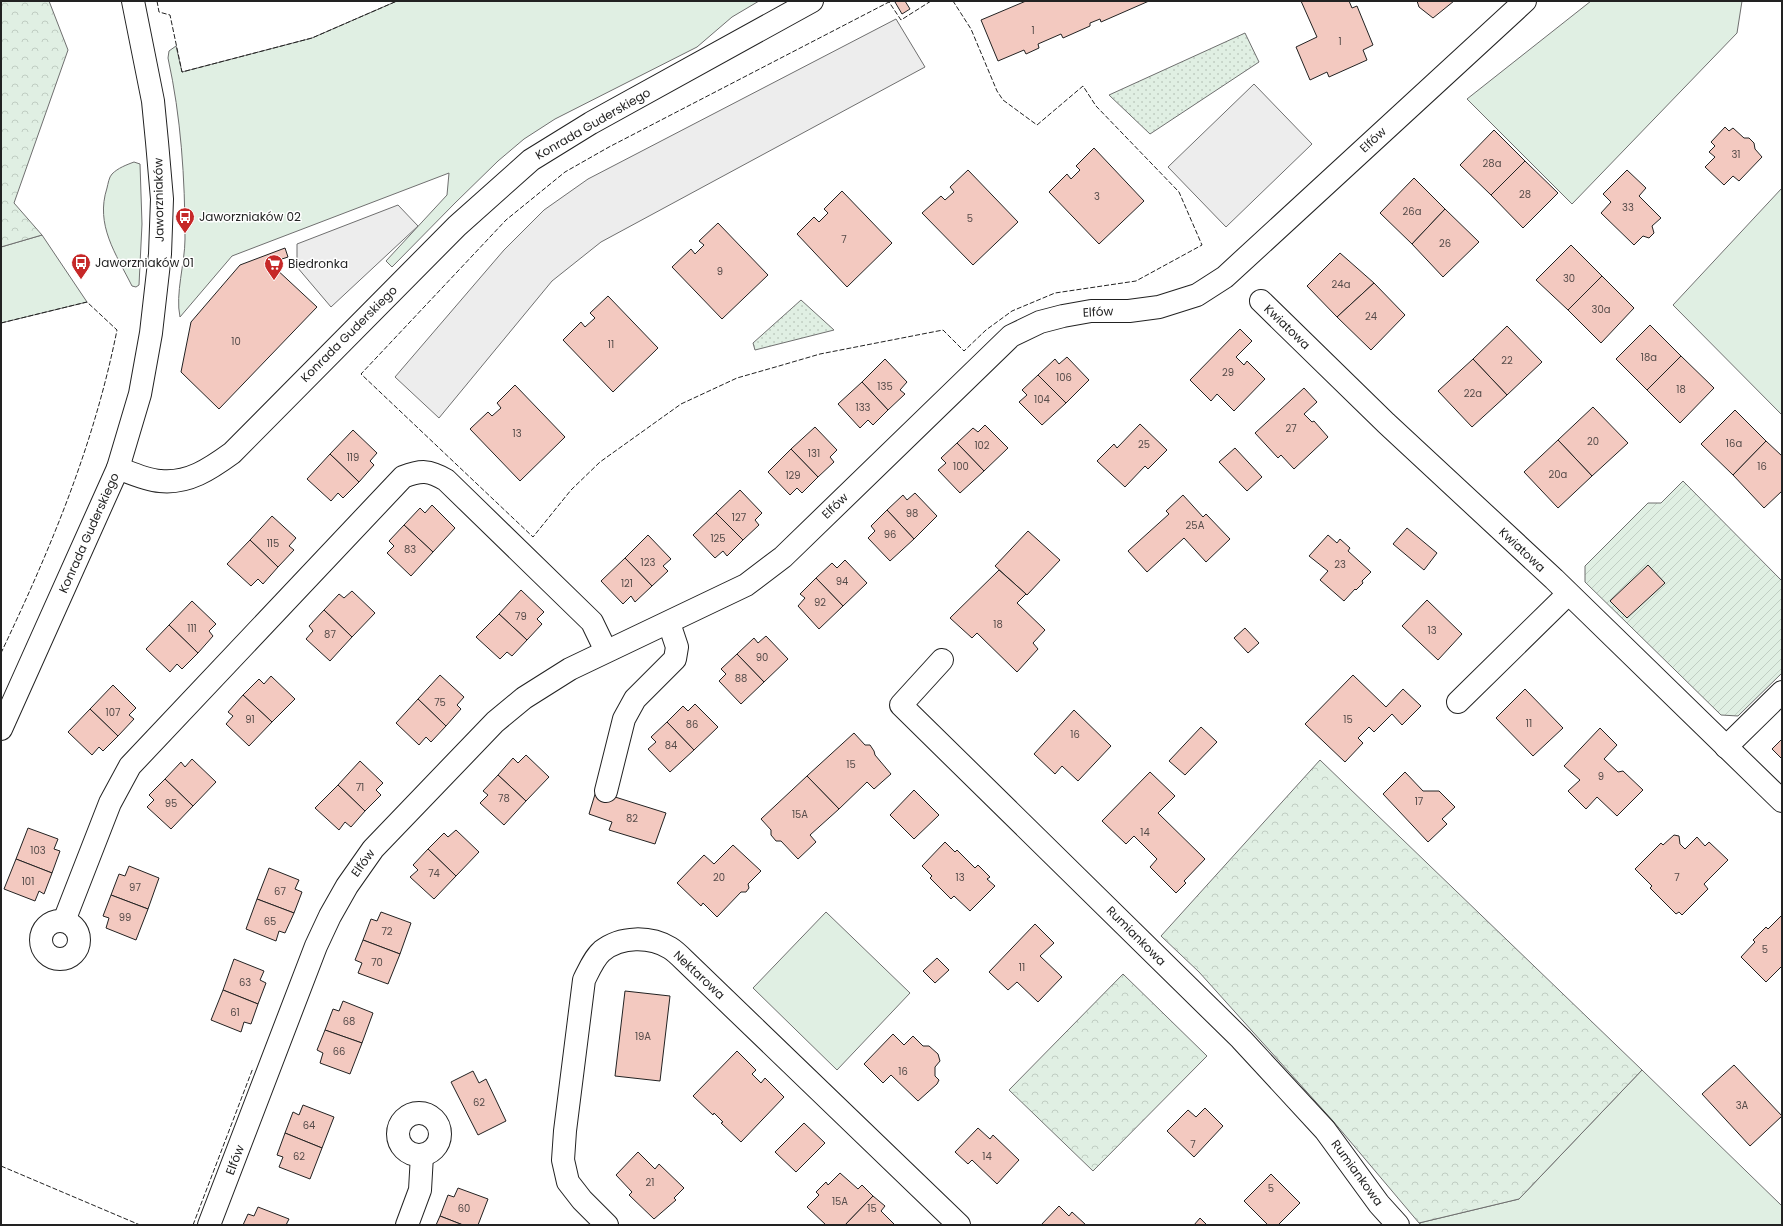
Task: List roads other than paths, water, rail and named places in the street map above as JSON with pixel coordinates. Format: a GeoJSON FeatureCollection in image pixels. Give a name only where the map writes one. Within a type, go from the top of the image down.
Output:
{"type":"FeatureCollection","features":[{"type":"Feature","properties":{"kind":"street","name":"Jaworzniaków"},"geometry":{"type":"LineString","coordinates":[[118,468],[141,386],[151,333],[160,254],[162,199],[153,101],[133,1]]}},
{"type":"Feature","properties":{"kind":"street","name":"Konrada Guderskiego"},"geometry":{"type":"LineString","coordinates":[[1,729],[118,468],[160,481],[178,481],[198,475],[212,467],[232,453],[457,226],[531,160],[591,123],[812,1]]}},
{"type":"Feature","properties":{"kind":"street","name":"Elfów"},"geometry":{"type":"LineString","coordinates":[[209,1225],[316,946],[347,886],[373,849],[495,722],[524,698],[570,669],[746,585],[783,557],[1011,336],[1040,322],[1062,316],[1091,311],[1129,311],[1159,307],[1197,295],[1225,277],[1525,1]]}},
{"type":"Feature","properties":{"kind":"street","name":"Kwiatowa"},"geometry":{"type":"LineString","coordinates":[[1260,301],[1386,423],[1568,594],[1782,801]]}},
{"type":"Feature","properties":{"kind":"street"},"geometry":{"type":"LineString","coordinates":[[64,921],[110,803],[130,766],[403,477],[418,472],[428,472],[434,473],[446,480],[592,622],[606,651]]}},
{"type":"Feature","properties":{"kind":"street"},"geometry":{"type":"LineString","coordinates":[[1458,702],[1568,594]]}},
{"type":"Feature","properties":{"kind":"street"},"geometry":{"type":"LineString","coordinates":[[606,791],[624,719],[635,699],[675,659],[677,647],[669,623]]}},
{"type":"Feature","properties":{"kind":"street","name":"Rumiankowa"},"geometry":{"type":"LineString","coordinates":[[942,660],[901,705],[1241,1039],[1325,1130],[1379,1204],[1398,1225]]}},
{"type":"Feature","properties":{"kind":"street"},"geometry":{"type":"LineString","coordinates":[[1726,747],[1782,692]]}},
{"type":"Feature","properties":{"kind":"street","name":"Nektarowa"},"geometry":{"type":"LineString","coordinates":[[607,1225],[582,1200],[568,1182],[563,1160],[565,1131],[584,980],[593,963],[602,951],[613,944],[634,939],[650,941],[670,948],[684,960],[960,1225]]}},
{"type":"Feature","properties":{"kind":"street"},"geometry":{"type":"LineString","coordinates":[[407,1225],[420,1190],[422,1155]]}},
{"type":"Feature","properties":{"kind":"place","name":"Jaworzniaków 02"},"geometry":{"type":"Point","coordinates":[185,234]}},
{"type":"Feature","properties":{"kind":"place","name":"Jaworzniaków 01"},"geometry":{"type":"Point","coordinates":[81,280]}},
{"type":"Feature","properties":{"kind":"place","name":"Biedronka"},"geometry":{"type":"Point","coordinates":[274,281]}}]}
